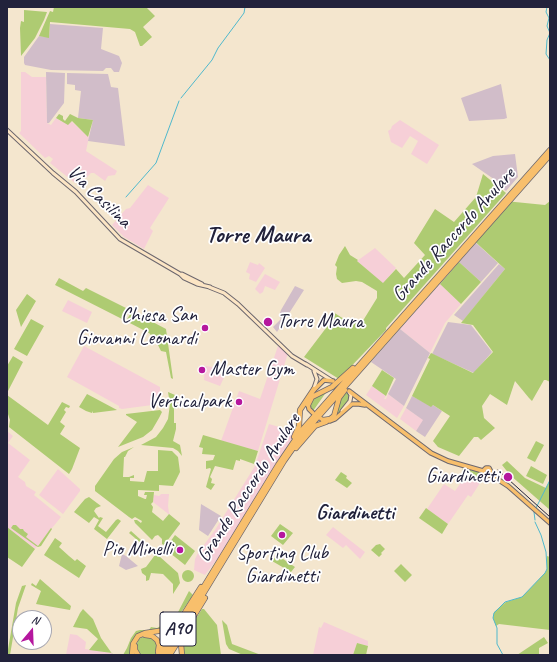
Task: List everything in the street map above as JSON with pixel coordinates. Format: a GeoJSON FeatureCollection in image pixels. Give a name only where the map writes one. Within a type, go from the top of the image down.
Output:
{"type":"FeatureCollection","features":[{"type":"Feature","properties":{"kind":"highway","name":"Grande Raccordo Anulare"},"geometry":{"type":"LineString","coordinates":[[221,563],[287,451],[312,418],[550,150]]}},
{"type":"Feature","properties":{"kind":"highway","name":"Grande Raccordo Anulare"},"geometry":{"type":"LineString","coordinates":[[221,563],[284,461],[315,420],[550,156]]}},
{"type":"Feature","properties":{"kind":"highway"},"geometry":{"type":"LineString","coordinates":[[284,461],[315,426],[323,420],[328,420],[333,417],[341,395],[370,361],[372,355]]}},
{"type":"Feature","properties":{"kind":"highway"},"geometry":{"type":"LineString","coordinates":[[308,405],[312,397],[332,387],[365,358]]}},
{"type":"Feature","properties":{"kind":"highway"},"geometry":{"type":"LineString","coordinates":[[287,451],[298,428],[300,410],[314,389]]}},
{"type":"Feature","properties":{"kind":"highway"},"geometry":{"type":"LineString","coordinates":[[212,577],[221,563]]}},
{"type":"Feature","properties":{"kind":"highway"},"geometry":{"type":"LineString","coordinates":[[212,577],[221,563]]}},
{"type":"Feature","properties":{"kind":"highway","name":"Grande Raccordo Anulare"},"geometry":{"type":"LineString","coordinates":[[166,655],[212,577]]}},
{"type":"Feature","properties":{"kind":"highway","name":"Grande Raccordo Anulare"},"geometry":{"type":"LineString","coordinates":[[162,655],[196,604]]}},
{"type":"Feature","properties":{"kind":"highway"},"geometry":{"type":"LineString","coordinates":[[132,655],[133,644],[138,636],[144,633],[159,631],[174,625],[196,604]]}},
{"type":"Feature","properties":{"kind":"highway"},"geometry":{"type":"LineString","coordinates":[[182,655],[181,643],[196,604]]}},
{"type":"Feature","properties":{"kind":"highway"},"geometry":{"type":"LineString","coordinates":[[157,655],[184,614]]}},
{"type":"Feature","properties":{"kind":"highway"},"geometry":{"type":"LineString","coordinates":[[171,655],[186,630]]}},
{"type":"Feature","properties":{"kind":"highway"},"geometry":{"type":"LineString","coordinates":[[138,655],[135,650],[136,642],[141,637],[148,635],[155,638],[158,642],[159,649],[157,655]]}},
{"type":"Feature","properties":{"kind":"main road","name":"Via Casilina"},"geometry":{"type":"LineString","coordinates":[[7,130],[55,175],[76,192],[121,239],[180,274],[226,294],[260,323],[289,353],[333,381]]}},
{"type":"Feature","properties":{"kind":"main road","name":"Via Casilina"},"geometry":{"type":"LineString","coordinates":[[180,274],[184,278],[194,283],[210,287]]}},
{"type":"Feature","properties":{"kind":"main road"},"geometry":{"type":"LineString","coordinates":[[312,368],[317,377],[314,389],[308,400],[308,405],[309,409],[313,413]]}},
{"type":"Feature","properties":{"kind":"main road"},"geometry":{"type":"LineString","coordinates":[[314,389],[324,380],[333,381]]}},
{"type":"Feature","properties":{"kind":"main road"},"geometry":{"type":"LineString","coordinates":[[341,413],[350,401],[351,395],[349,392]]}},
{"type":"Feature","properties":{"kind":"main road"},"geometry":{"type":"LineString","coordinates":[[349,392],[434,455],[448,461],[483,471],[485,476],[491,475],[508,486],[550,524]]}},
{"type":"Feature","properties":{"kind":"main road"},"geometry":{"type":"LineString","coordinates":[[323,420],[334,420],[346,408],[356,404],[368,406]]}},
{"type":"Feature","properties":{"kind":"main road"},"geometry":{"type":"LineString","coordinates":[[483,471],[486,468],[489,468],[491,475]]}},
{"type":"Feature","properties":{"kind":"shaded area"},"geometry":{"type":"Polygon","coordinates":[[[50,24],[103,28],[101,49],[119,56],[122,63],[119,72],[114,72],[111,68],[106,68],[103,71],[51,70],[25,65],[24,57],[39,36],[49,37],[50,24]]]}},
{"type":"Feature","properties":{"kind":"shaded area"},"geometry":{"type":"Polygon","coordinates":[[[21,72],[25,72],[32,77],[46,77],[47,123],[51,125],[56,118],[62,122],[71,121],[89,137],[86,151],[117,171],[115,175],[108,176],[105,181],[94,173],[91,173],[86,178],[79,168],[76,172],[78,175],[75,183],[50,163],[53,159],[49,156],[45,158],[19,133],[21,131],[21,72]]]}},
{"type":"Feature","properties":{"kind":"shaded area"},"geometry":{"type":"Polygon","coordinates":[[[46,72],[65,73],[64,103],[49,123],[47,123],[46,72]]]}},
{"type":"Feature","properties":{"kind":"shaded area"},"geometry":{"type":"Polygon","coordinates":[[[67,73],[108,74],[111,87],[118,88],[125,146],[88,141],[93,120],[78,118],[81,91],[75,90],[75,85],[67,84],[67,73]]]}},
{"type":"Feature","properties":{"kind":"shaded area"},"geometry":{"type":"Polygon","coordinates":[[[501,84],[507,118],[469,121],[461,98],[501,84]]]}},
{"type":"Feature","properties":{"kind":"shaded area"},"geometry":{"type":"Polygon","coordinates":[[[400,120],[439,145],[427,164],[411,154],[418,141],[410,136],[402,148],[391,142],[388,131],[400,120]]]}},
{"type":"Feature","properties":{"kind":"shaded area"},"geometry":{"type":"Polygon","coordinates":[[[515,154],[518,177],[506,191],[497,183],[498,182],[472,164],[493,156],[515,154]]]}},
{"type":"Feature","properties":{"kind":"shaded area"},"geometry":{"type":"Polygon","coordinates":[[[148,185],[169,198],[150,228],[153,231],[144,249],[124,237],[112,225],[126,209],[130,208],[148,185]]]}},
{"type":"Feature","properties":{"kind":"shaded area"},"geometry":{"type":"Polygon","coordinates":[[[476,243],[498,263],[481,282],[459,262],[476,243]]]}},
{"type":"Feature","properties":{"kind":"shaded area"},"geometry":{"type":"Polygon","coordinates":[[[375,248],[396,268],[383,284],[357,261],[375,248]]]}},
{"type":"Feature","properties":{"kind":"shaded area"},"geometry":{"type":"Polygon","coordinates":[[[250,262],[258,265],[259,263],[265,268],[256,282],[249,279],[250,274],[246,272],[250,262]]]}},
{"type":"Feature","properties":{"kind":"shaded area"},"geometry":{"type":"Polygon","coordinates":[[[499,264],[505,269],[463,321],[454,315],[499,264]]]}},
{"type":"Feature","properties":{"kind":"shaded area"},"geometry":{"type":"Polygon","coordinates":[[[265,274],[280,282],[275,290],[265,286],[263,292],[260,294],[255,289],[265,274]]]}},
{"type":"Feature","properties":{"kind":"shaded area"},"geometry":{"type":"Polygon","coordinates":[[[440,284],[461,304],[445,323],[430,353],[400,329],[440,284]]]}},
{"type":"Feature","properties":{"kind":"shaded area"},"geometry":{"type":"Polygon","coordinates":[[[295,286],[304,290],[277,332],[273,327],[281,319],[279,316],[281,310],[295,286]]]}},
{"type":"Feature","properties":{"kind":"shaded area"},"geometry":{"type":"Polygon","coordinates":[[[68,300],[92,312],[87,323],[62,311],[68,300]]]}},
{"type":"Feature","properties":{"kind":"shaded area"},"geometry":{"type":"Polygon","coordinates":[[[448,322],[471,325],[492,352],[474,373],[432,354],[448,322]]]}},
{"type":"Feature","properties":{"kind":"shaded area"},"geometry":{"type":"Polygon","coordinates":[[[400,329],[430,353],[404,406],[388,394],[396,379],[371,362],[400,329]]]}},
{"type":"Feature","properties":{"kind":"shaded area"},"geometry":{"type":"Polygon","coordinates":[[[84,346],[160,387],[160,404],[122,409],[67,377],[84,346]]]}},
{"type":"Feature","properties":{"kind":"shaded area"},"geometry":{"type":"Polygon","coordinates":[[[278,346],[288,353],[258,451],[221,441],[239,391],[260,399],[278,346]]]}},
{"type":"Feature","properties":{"kind":"shaded area"},"geometry":{"type":"Polygon","coordinates":[[[205,366],[220,368],[227,371],[220,386],[204,380],[205,366]]]}},
{"type":"Feature","properties":{"kind":"shaded area"},"geometry":{"type":"Polygon","coordinates":[[[372,386],[386,396],[384,399],[386,399],[388,394],[404,406],[397,418],[366,395],[372,386]]]}},
{"type":"Feature","properties":{"kind":"shaded area"},"geometry":{"type":"Polygon","coordinates":[[[412,396],[431,406],[433,405],[442,411],[425,437],[416,431],[423,420],[406,408],[412,396]]]}},
{"type":"Feature","properties":{"kind":"shaded area"},"geometry":{"type":"Polygon","coordinates":[[[406,408],[424,420],[416,431],[400,419],[406,408]]]}},
{"type":"Feature","properties":{"kind":"shaded area"},"geometry":{"type":"Polygon","coordinates":[[[269,424],[296,432],[221,554],[205,575],[194,570],[195,559],[198,553],[215,530],[255,466],[269,424]]]}},
{"type":"Feature","properties":{"kind":"shaded area"},"geometry":{"type":"Polygon","coordinates":[[[7,431],[13,436],[8,443],[30,460],[18,477],[25,482],[26,486],[36,492],[34,495],[61,517],[35,549],[7,527],[7,431]]]}},
{"type":"Feature","properties":{"kind":"shaded area"},"geometry":{"type":"Polygon","coordinates":[[[58,469],[80,489],[63,514],[39,495],[58,469]]]}},
{"type":"Feature","properties":{"kind":"shaded area"},"geometry":{"type":"Polygon","coordinates":[[[467,474],[480,483],[471,497],[468,495],[448,524],[427,509],[444,484],[455,491],[467,474]]]}},
{"type":"Feature","properties":{"kind":"shaded area"},"geometry":{"type":"Polygon","coordinates":[[[161,494],[169,494],[168,506],[171,516],[153,502],[154,495],[159,496],[161,494]]]}},
{"type":"Feature","properties":{"kind":"shaded area"},"geometry":{"type":"Polygon","coordinates":[[[201,504],[221,516],[208,536],[199,530],[201,504]]]}},
{"type":"Feature","properties":{"kind":"shaded area"},"geometry":{"type":"Polygon","coordinates":[[[333,527],[365,552],[360,559],[346,545],[343,548],[326,535],[333,527]]]}},
{"type":"Feature","properties":{"kind":"shaded area"},"geometry":{"type":"Polygon","coordinates":[[[122,554],[138,566],[126,570],[119,566],[122,554]]]}},
{"type":"Feature","properties":{"kind":"shaded area"},"geometry":{"type":"Polygon","coordinates":[[[324,622],[368,641],[368,646],[357,643],[353,655],[313,655],[319,627],[321,628],[324,622]]]}},
{"type":"Feature","properties":{"kind":"shaded area"},"geometry":{"type":"Polygon","coordinates":[[[70,634],[77,635],[86,642],[85,649],[112,653],[112,655],[66,655],[70,634]]]}},
{"type":"Feature","properties":{"kind":"green space"},"geometry":{"type":"Polygon","coordinates":[[[54,7],[146,7],[155,16],[143,27],[152,37],[140,46],[135,32],[130,29],[50,22],[49,38],[39,36],[50,11],[53,12],[54,7]]]}},
{"type":"Feature","properties":{"kind":"green space"},"geometry":{"type":"Polygon","coordinates":[[[24,10],[47,12],[35,38],[21,56],[20,28],[21,21],[24,22],[24,10]]]}},
{"type":"Feature","properties":{"kind":"green space"},"geometry":{"type":"Polygon","coordinates":[[[59,114],[63,116],[65,121],[70,114],[78,118],[93,120],[88,137],[72,121],[68,125],[56,118],[59,114]]]}},
{"type":"Feature","properties":{"kind":"green space"},"geometry":{"type":"Polygon","coordinates":[[[483,174],[506,193],[386,328],[386,330],[339,379],[304,357],[326,328],[333,312],[347,321],[355,323],[364,319],[377,298],[377,291],[362,282],[356,281],[342,283],[337,279],[337,267],[335,265],[345,246],[350,255],[358,260],[357,261],[383,283],[396,269],[404,278],[425,255],[414,243],[435,209],[454,222],[476,197],[483,174]]]}},
{"type":"Feature","properties":{"kind":"green space"},"geometry":{"type":"Polygon","coordinates":[[[505,201],[545,205],[550,201],[550,382],[544,380],[532,401],[515,381],[507,405],[490,394],[482,406],[484,418],[495,428],[481,440],[478,437],[474,437],[459,456],[438,447],[433,441],[450,416],[433,405],[431,407],[412,396],[430,359],[428,358],[431,353],[473,373],[493,352],[473,325],[461,323],[505,269],[471,238],[505,201]]]}},
{"type":"Feature","properties":{"kind":"green space"},"geometry":{"type":"Polygon","coordinates":[[[459,262],[481,282],[461,304],[440,284],[459,262]]]}},
{"type":"Feature","properties":{"kind":"green space"},"geometry":{"type":"Polygon","coordinates":[[[59,278],[83,291],[86,288],[130,310],[124,320],[55,285],[59,278]]]}},
{"type":"Feature","properties":{"kind":"green space"},"geometry":{"type":"Polygon","coordinates":[[[27,294],[36,301],[21,327],[16,310],[27,294]]]}},
{"type":"Feature","properties":{"kind":"green space"},"geometry":{"type":"Polygon","coordinates":[[[132,311],[166,329],[173,379],[171,378],[166,352],[161,351],[155,339],[149,333],[126,321],[132,311]]]}},
{"type":"Feature","properties":{"kind":"green space"},"geometry":{"type":"Polygon","coordinates":[[[31,319],[44,326],[27,356],[14,349],[31,319]]]}},
{"type":"Feature","properties":{"kind":"green space"},"geometry":{"type":"Polygon","coordinates":[[[13,356],[23,362],[7,393],[7,366],[13,356]]]}},
{"type":"Feature","properties":{"kind":"green space"},"geometry":{"type":"Polygon","coordinates":[[[382,370],[394,378],[386,396],[372,386],[382,370]]]}},
{"type":"Feature","properties":{"kind":"green space"},"geometry":{"type":"Polygon","coordinates":[[[327,391],[313,411],[310,405],[312,399],[327,391]]]}},
{"type":"Feature","properties":{"kind":"green space"},"geometry":{"type":"Polygon","coordinates":[[[345,391],[350,398],[347,404],[336,416],[339,400],[345,391]]]}},
{"type":"Feature","properties":{"kind":"green space"},"geometry":{"type":"Polygon","coordinates":[[[168,392],[175,395],[176,409],[174,409],[174,423],[176,423],[176,429],[173,441],[180,445],[182,456],[173,448],[141,445],[156,437],[168,419],[170,404],[168,392]]]}},
{"type":"Feature","properties":{"kind":"green space"},"geometry":{"type":"Polygon","coordinates":[[[87,394],[117,410],[93,413],[93,411],[92,413],[86,411],[79,407],[87,394]]]}},
{"type":"Feature","properties":{"kind":"green space"},"geometry":{"type":"Polygon","coordinates":[[[7,395],[48,425],[62,402],[70,406],[69,408],[66,407],[64,410],[66,412],[60,422],[65,426],[60,434],[80,448],[69,474],[9,427],[10,420],[7,411],[7,395]]]}},
{"type":"Feature","properties":{"kind":"green space"},"geometry":{"type":"Polygon","coordinates":[[[160,410],[162,412],[152,430],[143,437],[118,447],[137,422],[126,414],[160,410]]]}},
{"type":"Feature","properties":{"kind":"green space"},"geometry":{"type":"Polygon","coordinates":[[[203,435],[258,451],[254,464],[240,459],[240,461],[236,460],[233,470],[215,466],[210,477],[212,479],[211,483],[215,484],[211,490],[206,487],[211,469],[206,469],[206,461],[213,460],[215,455],[202,454],[203,448],[199,447],[203,435]]]}},
{"type":"Feature","properties":{"kind":"green space"},"geometry":{"type":"Polygon","coordinates":[[[536,441],[544,445],[535,462],[527,458],[536,441]]]}},
{"type":"Feature","properties":{"kind":"green space"},"geometry":{"type":"Polygon","coordinates":[[[134,447],[128,451],[124,457],[123,477],[134,475],[134,478],[130,478],[130,481],[144,482],[147,471],[158,471],[158,450],[172,451],[178,457],[180,472],[173,486],[159,485],[159,491],[138,490],[138,496],[145,499],[147,495],[144,495],[145,492],[154,492],[153,502],[151,504],[153,507],[152,512],[163,521],[169,514],[180,523],[164,545],[162,544],[162,539],[158,535],[152,540],[135,523],[134,520],[141,523],[142,521],[135,517],[132,519],[95,491],[95,486],[114,459],[122,452],[134,447]]]}},
{"type":"Feature","properties":{"kind":"green space"},"geometry":{"type":"Polygon","coordinates":[[[507,461],[525,478],[546,488],[550,480],[550,510],[510,475],[502,465],[507,461]]]}},
{"type":"Feature","properties":{"kind":"green space"},"geometry":{"type":"Polygon","coordinates":[[[531,466],[547,475],[543,484],[526,476],[531,466]]]}},
{"type":"Feature","properties":{"kind":"green space"},"geometry":{"type":"Polygon","coordinates":[[[463,468],[482,473],[483,477],[481,482],[462,470],[463,468]]]}},
{"type":"Feature","properties":{"kind":"green space"},"geometry":{"type":"Polygon","coordinates":[[[341,472],[347,476],[346,478],[352,483],[347,488],[335,480],[341,472]]]}},
{"type":"Feature","properties":{"kind":"green space"},"geometry":{"type":"Polygon","coordinates":[[[89,497],[101,506],[96,508],[94,511],[99,518],[103,518],[98,526],[106,532],[116,520],[118,519],[121,521],[107,539],[94,529],[99,520],[94,517],[89,523],[74,512],[85,499],[89,497]]]}},
{"type":"Feature","properties":{"kind":"green space"},"geometry":{"type":"Polygon","coordinates":[[[426,508],[448,524],[442,534],[419,518],[426,508]]]}},
{"type":"Feature","properties":{"kind":"green space","name":"Sporting Club Giardinetti"},"geometry":{"type":"Polygon","coordinates":[[[280,524],[293,533],[283,545],[271,536],[280,524]]]}},
{"type":"Feature","properties":{"kind":"green space"},"geometry":{"type":"Polygon","coordinates":[[[13,525],[23,529],[28,534],[26,537],[38,546],[51,528],[52,529],[41,546],[38,547],[11,528],[13,525]]]}},
{"type":"Feature","properties":{"kind":"green space"},"geometry":{"type":"Polygon","coordinates":[[[7,527],[35,549],[22,567],[7,557],[7,527]]]}},
{"type":"Feature","properties":{"kind":"green space"},"geometry":{"type":"Polygon","coordinates":[[[131,531],[178,573],[180,583],[173,594],[173,584],[163,574],[151,573],[149,580],[146,581],[146,576],[142,573],[141,569],[146,567],[155,555],[129,533],[131,531]]]}},
{"type":"Feature","properties":{"kind":"green space","name":"Pio Minelli"},"geometry":{"type":"Polygon","coordinates":[[[175,535],[195,551],[185,565],[165,549],[175,535]]]}},
{"type":"Feature","properties":{"kind":"green space"},"geometry":{"type":"Polygon","coordinates":[[[55,538],[62,543],[59,547],[75,561],[77,559],[86,566],[79,578],[44,555],[55,538]]]}},
{"type":"Feature","properties":{"kind":"green space"},"geometry":{"type":"Polygon","coordinates":[[[380,544],[385,549],[379,557],[371,550],[376,545],[380,544]]]}},
{"type":"Feature","properties":{"kind":"green space"},"geometry":{"type":"Polygon","coordinates":[[[277,555],[295,567],[291,572],[272,561],[277,555]]]}},
{"type":"Feature","properties":{"kind":"green space"},"geometry":{"type":"Polygon","coordinates":[[[547,556],[550,557],[550,630],[499,624],[496,626],[493,618],[494,612],[506,602],[522,597],[545,573],[547,569],[547,556]]]}},
{"type":"Feature","properties":{"kind":"green space"},"geometry":{"type":"Polygon","coordinates":[[[401,564],[412,575],[405,582],[394,571],[401,564]]]}},
{"type":"Feature","properties":{"kind":"green space"},"geometry":{"type":"Polygon","coordinates":[[[188,570],[192,572],[194,576],[192,580],[188,582],[184,580],[182,576],[184,572],[188,570]]]}},
{"type":"Feature","properties":{"kind":"green space"},"geometry":{"type":"Polygon","coordinates":[[[40,579],[71,606],[70,610],[36,604],[41,591],[31,585],[32,583],[36,586],[40,579]]]}},
{"type":"Feature","properties":{"kind":"green space"},"geometry":{"type":"Polygon","coordinates":[[[26,585],[18,610],[15,610],[16,603],[22,586],[26,585]]]}},
{"type":"Feature","properties":{"kind":"green space"},"geometry":{"type":"Polygon","coordinates":[[[189,591],[193,595],[173,624],[167,628],[139,634],[131,655],[123,655],[136,631],[149,630],[151,627],[157,628],[176,616],[189,591]]]}},
{"type":"Feature","properties":{"kind":"green space"},"geometry":{"type":"Polygon","coordinates":[[[83,609],[93,619],[101,638],[112,653],[89,650],[98,639],[87,629],[73,627],[83,609]]]}},
{"type":"Feature","properties":{"kind":"green space"},"geometry":{"type":"Polygon","coordinates":[[[202,609],[204,609],[217,625],[221,655],[184,655],[182,645],[184,637],[202,609]]]}},
{"type":"Feature","properties":{"kind":"green space"},"geometry":{"type":"Polygon","coordinates":[[[222,620],[227,625],[232,644],[261,655],[243,655],[229,649],[226,644],[222,620]]]}},
{"type":"Feature","properties":{"kind":"green space"},"geometry":{"type":"Polygon","coordinates":[[[12,626],[10,655],[7,655],[12,626]]]}},
{"type":"Feature","properties":{"kind":"green space"},"geometry":{"type":"Polygon","coordinates":[[[145,636],[156,640],[156,655],[140,655],[136,646],[139,639],[145,636]]]}},
{"type":"Feature","properties":{"kind":"green space"},"geometry":{"type":"Polygon","coordinates":[[[544,637],[548,643],[539,648],[539,655],[517,655],[544,637]]]}},
{"type":"Feature","properties":{"kind":"green space"},"geometry":{"type":"Polygon","coordinates":[[[357,643],[368,646],[366,655],[353,655],[357,643]]]}},
{"type":"Feature","properties":{"kind":"waterway"},"geometry":{"type":"LineString","coordinates":[[181,98],[212,60],[218,48],[244,13],[245,7]]}},
{"type":"Feature","properties":{"kind":"waterway"},"geometry":{"type":"LineString","coordinates":[[547,7],[546,12],[549,18],[547,26],[550,33],[547,40],[546,54],[550,60]]}},
{"type":"Feature","properties":{"kind":"waterway"},"geometry":{"type":"LineString","coordinates":[[126,197],[156,163],[179,101]]}},
{"type":"Feature","properties":{"kind":"waterway"},"geometry":{"type":"LineString","coordinates":[[536,508],[550,480]]}},
{"type":"Feature","properties":{"kind":"waterway"},"geometry":{"type":"LineString","coordinates":[[534,512],[535,520]]}},
{"type":"Feature","properties":{"kind":"waterway"},"geometry":{"type":"LineString","coordinates":[[503,655],[497,644],[497,628],[493,618],[494,613],[505,602],[522,597],[547,569],[546,552],[535,522]]}},
{"type":"Feature","properties":{"kind":"railway"},"geometry":{"type":"LineString","coordinates":[[498,470],[550,517]]}},
{"type":"Feature","properties":{"kind":"place","name":"Torre Maura"},"geometry":{"type":"Point","coordinates":[268,322]}},
{"type":"Feature","properties":{"kind":"place","name":"Chiesa San Giovanni Leonardi"},"geometry":{"type":"Point","coordinates":[205,328]}},
{"type":"Feature","properties":{"kind":"place","name":"Master Gym"},"geometry":{"type":"Point","coordinates":[202,370]}},
{"type":"Feature","properties":{"kind":"place","name":"Verticalpark"},"geometry":{"type":"Point","coordinates":[239,402]}},
{"type":"Feature","properties":{"kind":"place","name":"Giardinetti"},"geometry":{"type":"Point","coordinates":[508,477]}},
{"type":"Feature","properties":{"kind":"place","name":"Sporting Club Giardinetti"},"geometry":{"type":"Point","coordinates":[282,535]}},
{"type":"Feature","properties":{"kind":"place","name":"Pio Minelli"},"geometry":{"type":"Point","coordinates":[180,550]}},
{"type":"Feature","properties":{"kind":"district","name":"Torre Maura"},"geometry":{"type":"Point","coordinates":[258,236]}},
{"type":"Feature","properties":{"kind":"district","name":"Giardinetti"},"geometry":{"type":"Point","coordinates":[355,513]}}]}
